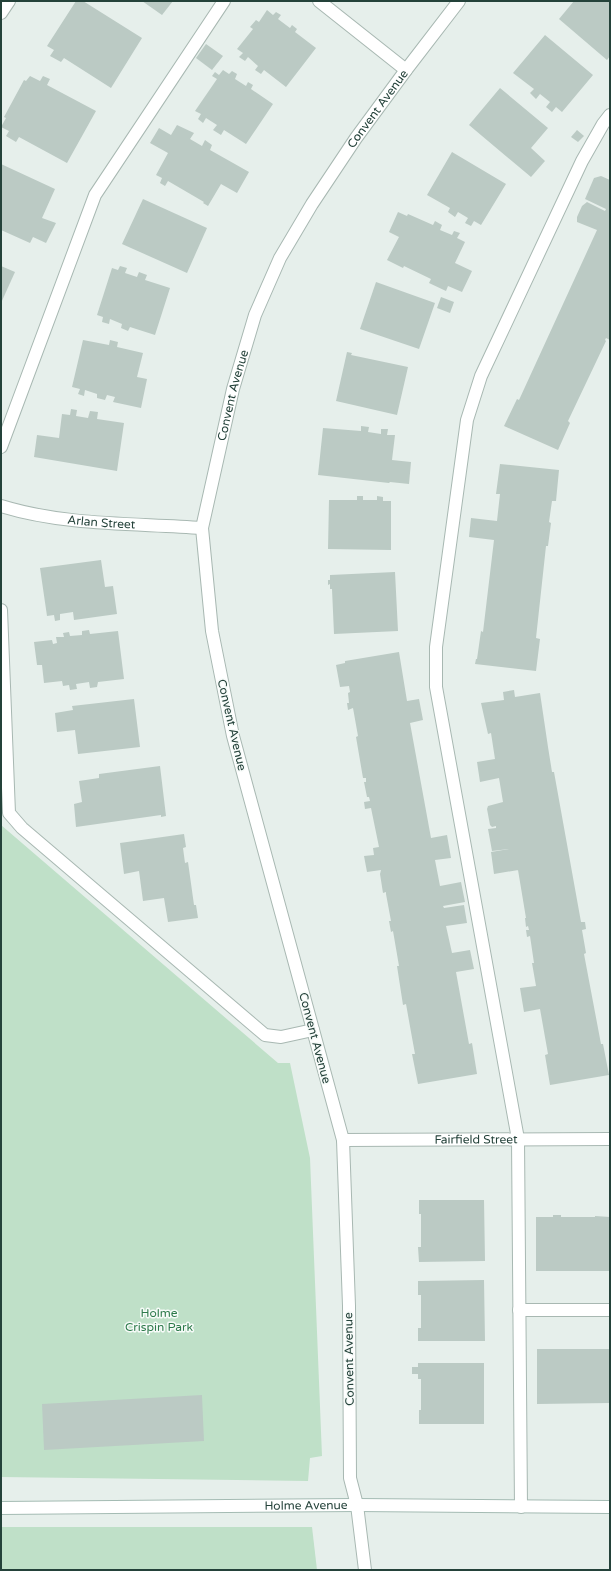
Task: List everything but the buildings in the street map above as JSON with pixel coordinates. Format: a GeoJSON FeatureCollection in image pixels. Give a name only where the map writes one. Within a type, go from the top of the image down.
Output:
{"type":"FeatureCollection","features":[{"type":"Feature","properties":{"kind":"street"},"geometry":{"type":"LineString","coordinates":[[1,13],[9,1]]}},
{"type":"Feature","properties":{"kind":"street"},"geometry":{"type":"LineString","coordinates":[[1,447],[94,195],[224,1]]}},
{"type":"Feature","properties":{"kind":"street"},"geometry":{"type":"LineString","coordinates":[[319,1],[406,70]]}},
{"type":"Feature","properties":{"kind":"street","name":"Convent Avenue"},"geometry":{"type":"LineString","coordinates":[[366,1570],[357,1505],[350,1478],[348,1306],[342,1140],[233,736],[212,631],[202,528],[233,389],[255,315],[280,258],[320,191],[356,138],[459,1]]}},
{"type":"Feature","properties":{"kind":"street"},"geometry":{"type":"LineString","coordinates":[[522,1507],[518,1139],[436,686],[436,647],[466,420],[481,376],[578,168],[603,124],[610,115]]}},
{"type":"Feature","properties":{"kind":"street","name":"Arlan Street"},"geometry":{"type":"LineString","coordinates":[[1,506],[56,518],[113,524],[202,528]]}},
{"type":"Feature","properties":{"kind":"street"},"geometry":{"type":"LineString","coordinates":[[1,610],[9,813],[22,828],[265,1035],[281,1037],[313,1030]]}},
{"type":"Feature","properties":{"kind":"street","name":"Fairfield Street"},"geometry":{"type":"LineString","coordinates":[[342,1140],[610,1139]]}},
{"type":"Feature","properties":{"kind":"street"},"geometry":{"type":"LineString","coordinates":[[519,1310],[610,1310]]}},
{"type":"Feature","properties":{"kind":"street","name":"Holme Avenue"},"geometry":{"type":"LineString","coordinates":[[1,1508],[357,1505],[610,1507]]}},
{"type":"Feature","properties":{"kind":"green space","name":"Holme Crispin Park"},"geometry":{"type":"Polygon","coordinates":[[[1,825],[278,1063],[290,1063],[310,1158],[322,1456],[310,1458],[308,1481],[1,1477],[1,825]]]}},
{"type":"Feature","properties":{"kind":"green space"},"geometry":{"type":"Polygon","coordinates":[[[1,1527],[312,1527],[317,1570],[1,1570],[1,1527]]]}}]}
